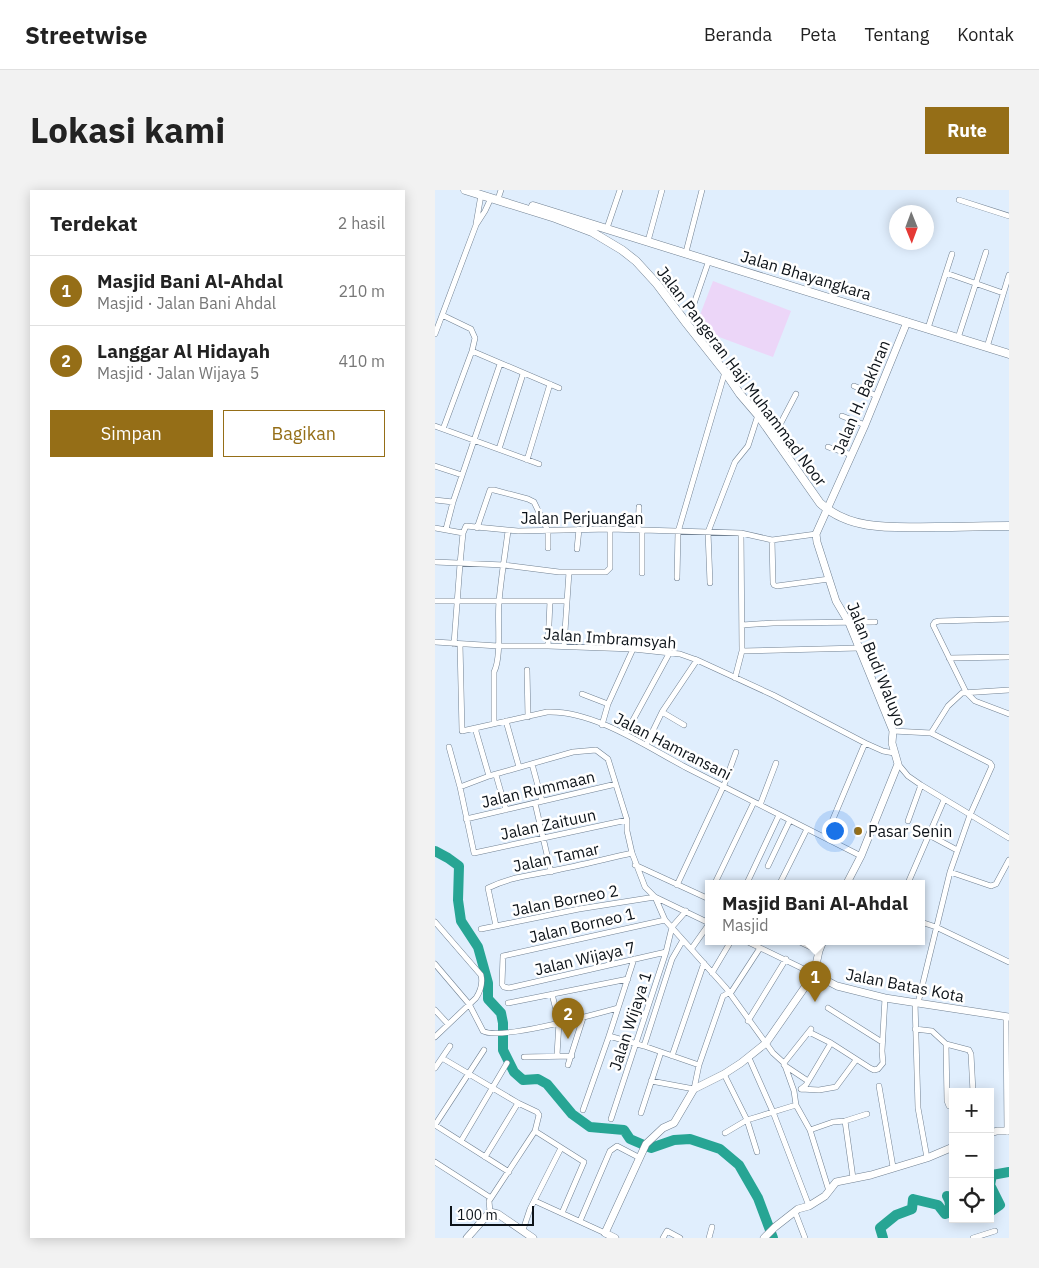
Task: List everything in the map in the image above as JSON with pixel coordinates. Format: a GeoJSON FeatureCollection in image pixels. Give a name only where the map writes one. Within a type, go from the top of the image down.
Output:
{"type":"FeatureCollection","features":[{"type":"Feature","properties":{"kind":"main road","name":"Jalan Pangeran Haji Muhammad Noor"},"geometry":{"type":"LineString","coordinates":[[465,190],[497,195],[594,224]]}},
{"type":"Feature","properties":{"kind":"main road","name":"Jalan Pangeran Haji Muhammad Noor"},"geometry":{"type":"LineString","coordinates":[[497,195],[582,228],[607,240],[622,250],[646,271],[758,415],[773,438],[827,509],[851,521],[868,526],[1009,526]]}},
{"type":"Feature","properties":{"kind":"main road","name":"Jalan Bhayangkara"},"geometry":{"type":"LineString","coordinates":[[594,224],[1009,354]]}},
{"type":"Feature","properties":{"kind":"street"},"geometry":{"type":"LineString","coordinates":[[607,228],[620,190]]}},
{"type":"Feature","properties":{"kind":"street"},"geometry":{"type":"LineString","coordinates":[[648,241],[662,190]]}},
{"type":"Feature","properties":{"kind":"street"},"geometry":{"type":"LineString","coordinates":[[686,252],[702,190]]}},
{"type":"Feature","properties":{"kind":"street"},"geometry":{"type":"LineString","coordinates":[[476,225],[481,192]]}},
{"type":"Feature","properties":{"kind":"street"},"geometry":{"type":"LineString","coordinates":[[435,334],[476,225],[497,195]]}},
{"type":"Feature","properties":{"kind":"street"},"geometry":{"type":"LineString","coordinates":[[959,200],[1009,216]]}},
{"type":"Feature","properties":{"kind":"street"},"geometry":{"type":"LineString","coordinates":[[958,338],[985,252]]}},
{"type":"Feature","properties":{"kind":"street"},"geometry":{"type":"LineString","coordinates":[[928,328],[952,254]]}},
{"type":"Feature","properties":{"kind":"street"},"geometry":{"type":"LineString","coordinates":[[687,324],[709,260]]}},
{"type":"Feature","properties":{"kind":"street"},"geometry":{"type":"LineString","coordinates":[[946,273],[1003,293]]}},
{"type":"Feature","properties":{"kind":"street"},"geometry":{"type":"LineString","coordinates":[[987,347],[1009,275]]}},
{"type":"Feature","properties":{"kind":"street"},"geometry":{"type":"LineString","coordinates":[[442,315],[471,329],[475,338],[443,429]]}},
{"type":"Feature","properties":{"kind":"street","name":"Jalan H. Bakhran"},"geometry":{"type":"LineString","coordinates":[[827,509],[865,425],[907,322]]}},
{"type":"Feature","properties":{"kind":"street"},"geometry":{"type":"LineString","coordinates":[[472,351],[559,388]]}},
{"type":"Feature","properties":{"kind":"street"},"geometry":{"type":"LineString","coordinates":[[446,530],[453,502],[499,364]]}},
{"type":"Feature","properties":{"kind":"street"},"geometry":{"type":"LineString","coordinates":[[677,578],[678,532],[725,372]]}},
{"type":"Feature","properties":{"kind":"street"},"geometry":{"type":"LineString","coordinates":[[499,450],[523,374]]}},
{"type":"Feature","properties":{"kind":"street"},"geometry":{"type":"LineString","coordinates":[[527,460],[550,384]]}},
{"type":"Feature","properties":{"kind":"street"},"geometry":{"type":"LineString","coordinates":[[854,386],[877,396]]}},
{"type":"Feature","properties":{"kind":"street"},"geometry":{"type":"LineString","coordinates":[[773,438],[796,394]]}},
{"type":"Feature","properties":{"kind":"street"},"geometry":{"type":"LineString","coordinates":[[710,583],[708,532],[735,462],[748,446],[758,415]]}},
{"type":"Feature","properties":{"kind":"street"},"geometry":{"type":"LineString","coordinates":[[842,416],[865,425]]}},
{"type":"Feature","properties":{"kind":"street"},"geometry":{"type":"LineString","coordinates":[[435,426],[539,464]]}},
{"type":"Feature","properties":{"kind":"street"},"geometry":{"type":"LineString","coordinates":[[829,447],[852,455]]}},
{"type":"Feature","properties":{"kind":"street"},"geometry":{"type":"LineString","coordinates":[[435,466],[462,475]]}},
{"type":"Feature","properties":{"kind":"street"},"geometry":{"type":"LineString","coordinates":[[477,528],[488,492],[494,490],[531,500],[536,505],[548,530],[548,548]]}},
{"type":"Feature","properties":{"kind":"street"},"geometry":{"type":"LineString","coordinates":[[435,500],[453,502]]}},
{"type":"Feature","properties":{"kind":"street"},"geometry":{"type":"LineString","coordinates":[[639,507],[642,573]]}},
{"type":"Feature","properties":{"kind":"street"},"geometry":{"type":"LineString","coordinates":[[816,534],[827,509]]}},
{"type":"Feature","properties":{"kind":"street","name":"Jalan Perjuangan"},"geometry":{"type":"LineString","coordinates":[[463,533],[466,526],[508,531],[609,529],[741,533],[772,540],[816,534]]}},
{"type":"Feature","properties":{"kind":"street"},"geometry":{"type":"LineString","coordinates":[[435,528],[463,533],[453,644]]}},
{"type":"Feature","properties":{"kind":"street"},"geometry":{"type":"LineString","coordinates":[[577,549],[579,529]]}},
{"type":"Feature","properties":{"kind":"street"},"geometry":{"type":"LineString","coordinates":[[435,562],[504,565],[569,572],[606,572],[609,571],[609,529]]}},
{"type":"Feature","properties":{"kind":"street"},"geometry":{"type":"LineString","coordinates":[[494,723],[494,672],[497,666],[499,601],[508,531]]}},
{"type":"Feature","properties":{"kind":"street"},"geometry":{"type":"LineString","coordinates":[[735,678],[742,650],[741,533]]}},
{"type":"Feature","properties":{"kind":"street","name":"Jalan Budi Waluyo"},"geometry":{"type":"LineString","coordinates":[[816,534],[836,600],[849,623],[893,731],[894,753],[898,764]]}},
{"type":"Feature","properties":{"kind":"street"},"geometry":{"type":"LineString","coordinates":[[772,540],[774,585],[829,579]]}},
{"type":"Feature","properties":{"kind":"street"},"geometry":{"type":"LineString","coordinates":[[564,646],[569,572]]}},
{"type":"Feature","properties":{"kind":"street"},"geometry":{"type":"LineString","coordinates":[[435,601],[567,601]]}},
{"type":"Feature","properties":{"kind":"street"},"geometry":{"type":"LineString","coordinates":[[548,646],[550,601]]}},
{"type":"Feature","properties":{"kind":"street"},"geometry":{"type":"LineString","coordinates":[[1009,619],[935,622],[933,627],[966,692],[975,701],[1009,714]]}},
{"type":"Feature","properties":{"kind":"street"},"geometry":{"type":"LineString","coordinates":[[742,625],[875,622]]}},
{"type":"Feature","properties":{"kind":"street","name":"Jalan Imbramsyah"},"geometry":{"type":"LineString","coordinates":[[435,642],[670,652],[697,660],[773,695],[865,743],[883,751],[894,753]]}},
{"type":"Feature","properties":{"kind":"street","name":"Jalan Hamransani"},"geometry":{"type":"LineString","coordinates":[[461,644],[462,731],[555,712],[574,715],[626,733],[689,769],[861,856]]}},
{"type":"Feature","properties":{"kind":"street"},"geometry":{"type":"LineString","coordinates":[[742,650],[859,648]]}},
{"type":"Feature","properties":{"kind":"street"},"geometry":{"type":"LineString","coordinates":[[602,725],[608,704],[633,650]]}},
{"type":"Feature","properties":{"kind":"street"},"geometry":{"type":"LineString","coordinates":[[626,733],[670,652]]}},
{"type":"Feature","properties":{"kind":"street"},"geometry":{"type":"LineString","coordinates":[[949,658],[1009,657]]}},
{"type":"Feature","properties":{"kind":"street"},"geometry":{"type":"LineString","coordinates":[[646,745],[662,712],[697,660]]}},
{"type":"Feature","properties":{"kind":"street"},"geometry":{"type":"LineString","coordinates":[[527,670],[528,717]]}},
{"type":"Feature","properties":{"kind":"street"},"geometry":{"type":"LineString","coordinates":[[931,733],[948,706],[959,695],[966,692],[1009,690]]}},
{"type":"Feature","properties":{"kind":"street"},"geometry":{"type":"LineString","coordinates":[[582,694],[608,704]]}},
{"type":"Feature","properties":{"kind":"street"},"geometry":{"type":"LineString","coordinates":[[662,712],[685,725]]}},
{"type":"Feature","properties":{"kind":"street"},"geometry":{"type":"LineString","coordinates":[[506,721],[519,767]]}},
{"type":"Feature","properties":{"kind":"street"},"geometry":{"type":"LineString","coordinates":[[475,728],[489,776]]}},
{"type":"Feature","properties":{"kind":"street"},"geometry":{"type":"LineString","coordinates":[[893,731],[931,733],[990,763],[992,769],[970,815],[957,850],[917,1003],[915,1029],[918,1108],[927,1158]]}},
{"type":"Feature","properties":{"kind":"street"},"geometry":{"type":"LineString","coordinates":[[825,838],[865,743]]}},
{"type":"Feature","properties":{"kind":"street"},"geometry":{"type":"LineString","coordinates":[[449,747],[460,787],[466,819]]}},
{"type":"Feature","properties":{"kind":"street"},"geometry":{"type":"LineString","coordinates":[[460,787],[489,776],[573,752],[596,750],[608,759],[627,820],[631,853],[645,887],[655,897],[705,922]]}},
{"type":"Feature","properties":{"kind":"street"},"geometry":{"type":"LineString","coordinates":[[677,884],[724,786],[737,752]]}},
{"type":"Feature","properties":{"kind":"street"},"geometry":{"type":"LineString","coordinates":[[760,805],[776,763]]}},
{"type":"Feature","properties":{"kind":"street"},"geometry":{"type":"LineString","coordinates":[[532,764],[542,801]]}},
{"type":"Feature","properties":{"kind":"street"},"geometry":{"type":"LineString","coordinates":[[849,880],[861,856],[898,764],[908,776],[921,785],[1009,838]]}},
{"type":"Feature","properties":{"kind":"street"},"geometry":{"type":"LineString","coordinates":[[496,775],[506,810]]}},
{"type":"Feature","properties":{"kind":"street","name":"Jalan Rummaan"},"geometry":{"type":"LineString","coordinates":[[466,819],[616,784]]}},
{"type":"Feature","properties":{"kind":"street"},"geometry":{"type":"LineString","coordinates":[[908,820],[921,785]]}},
{"type":"Feature","properties":{"kind":"street"},"geometry":{"type":"LineString","coordinates":[[909,880],[944,800]]}},
{"type":"Feature","properties":{"kind":"street"},"geometry":{"type":"LineString","coordinates":[[716,880],[754,802]]}},
{"type":"Feature","properties":{"kind":"street"},"geometry":{"type":"LineString","coordinates":[[535,803],[551,872]]}},
{"type":"Feature","properties":{"kind":"street"},"geometry":{"type":"LineString","coordinates":[[748,880],[779,815]]}},
{"type":"Feature","properties":{"kind":"street","name":"Jalan Zaituun"},"geometry":{"type":"LineString","coordinates":[[466,819],[474,853],[627,820]]}},
{"type":"Feature","properties":{"kind":"street"},"geometry":{"type":"LineString","coordinates":[[768,866],[790,820]]}},
{"type":"Feature","properties":{"kind":"street"},"geometry":{"type":"LineString","coordinates":[[782,880],[807,829]]}},
{"type":"Feature","properties":{"kind":"street"},"geometry":{"type":"LineString","coordinates":[[929,835],[957,850]]}},
{"type":"Feature","properties":{"kind":"street","name":"Jalan Tamar"},"geometry":{"type":"LineString","coordinates":[[496,926],[488,888],[518,877],[551,872],[631,853]]}},
{"type":"Feature","properties":{"kind":"street"},"geometry":{"type":"LineString","coordinates":[[950,872],[991,886],[996,884],[1009,860]]}},
{"type":"Feature","properties":{"kind":"street"},"geometry":{"type":"LineString","coordinates":[[635,865],[705,897]]}},
{"type":"Feature","properties":{"kind":"street"},"geometry":{"type":"LineString","coordinates":[[655,897],[671,929],[692,948],[712,972],[773,1053],[784,1064],[808,1081]]}},
{"type":"Feature","properties":{"kind":"street","name":"Jalan Borneo 2"},"geometry":{"type":"LineString","coordinates":[[481,929],[579,909],[655,897]]}},
{"type":"Feature","properties":{"kind":"street"},"geometry":{"type":"LineString","coordinates":[[671,929],[686,911]]}},
{"type":"Feature","properties":{"kind":"street","name":"Jalan Borneo 1"},"geometry":{"type":"LineString","coordinates":[[509,988],[502,984],[502,956],[665,920]]}},
{"type":"Feature","properties":{"kind":"street"},"geometry":{"type":"LineString","coordinates":[[435,922],[481,975],[482,980],[479,992],[435,1037]]}},
{"type":"Feature","properties":{"kind":"street"},"geometry":{"type":"LineString","coordinates":[[925,923],[1009,962]]}},
{"type":"Feature","properties":{"kind":"street","name":"Jalan Wijaya 1"},"geometry":{"type":"LineString","coordinates":[[611,1119],[666,952],[671,929]]}},
{"type":"Feature","properties":{"kind":"street"},"geometry":{"type":"LineString","coordinates":[[692,948],[705,930]]}},
{"type":"Feature","properties":{"kind":"street"},"geometry":{"type":"LineString","coordinates":[[644,1046],[672,959],[683,940]]}},
{"type":"Feature","properties":{"kind":"street"},"geometry":{"type":"LineString","coordinates":[[712,972],[729,945]]}},
{"type":"Feature","properties":{"kind":"street","name":"Jalan Batas Kota"},"geometry":{"type":"LineString","coordinates":[[754,945],[786,959],[837,986],[885,998],[1007,1017]]}},
{"type":"Feature","properties":{"kind":"street"},"geometry":{"type":"LineString","coordinates":[[806,945],[819,951]]}},
{"type":"Feature","properties":{"kind":"street"},"geometry":{"type":"LineString","coordinates":[[651,1081],[694,1089],[724,1074],[749,1058],[767,1043],[814,974],[821,945]]}},
{"type":"Feature","properties":{"kind":"street"},"geometry":{"type":"LineString","coordinates":[[605,1233],[645,1146],[663,1128],[674,1123],[694,1089],[699,1065],[723,996],[732,991],[760,948]]}},
{"type":"Feature","properties":{"kind":"street","name":"Jalan Wijaya 7"},"geometry":{"type":"LineString","coordinates":[[509,988],[666,952]]}},
{"type":"Feature","properties":{"kind":"street"},"geometry":{"type":"LineString","coordinates":[[583,1110],[634,959]]}},
{"type":"Feature","properties":{"kind":"street"},"geometry":{"type":"LineString","coordinates":[[748,1021],[786,959]]}},
{"type":"Feature","properties":{"kind":"street"},"geometry":{"type":"LineString","coordinates":[[673,1056],[704,963]]}},
{"type":"Feature","properties":{"kind":"street"},"geometry":{"type":"LineString","coordinates":[[435,964],[469,1004],[483,1031],[487,1033],[506,1034],[583,1018],[618,1008]]}},
{"type":"Feature","properties":{"kind":"street"},"geometry":{"type":"LineString","coordinates":[[508,1004],[628,979]]}},
{"type":"Feature","properties":{"kind":"street"},"geometry":{"type":"LineString","coordinates":[[552,994],[559,1022],[557,1055]]}},
{"type":"Feature","properties":{"kind":"street"},"geometry":{"type":"LineString","coordinates":[[784,1064],[810,1031],[870,1068],[878,1069],[883,1063],[882,1042],[885,998]]}},
{"type":"Feature","properties":{"kind":"street"},"geometry":{"type":"LineString","coordinates":[[828,1008],[882,1042]]}},
{"type":"Feature","properties":{"kind":"street"},"geometry":{"type":"LineString","coordinates":[[435,1010],[448,1024]]}},
{"type":"Feature","properties":{"kind":"street"},"geometry":{"type":"LineString","coordinates":[[994,1132],[1008,1131],[1007,1017]]}},
{"type":"Feature","properties":{"kind":"street"},"geometry":{"type":"LineString","coordinates":[[568,1065],[583,1018]]}},
{"type":"Feature","properties":{"kind":"street"},"geometry":{"type":"LineString","coordinates":[[915,1029],[931,1031],[946,1044],[963,1048],[970,1052],[973,1088]]}},
{"type":"Feature","properties":{"kind":"street"},"geometry":{"type":"LineString","coordinates":[[609,1036],[699,1065]]}},
{"type":"Feature","properties":{"kind":"street"},"geometry":{"type":"LineString","coordinates":[[801,1089],[831,1044]]}},
{"type":"Feature","properties":{"kind":"street"},"geometry":{"type":"LineString","coordinates":[[946,1044],[947,1100],[949,1106]]}},
{"type":"Feature","properties":{"kind":"street"},"geometry":{"type":"LineString","coordinates":[[435,1068],[450,1046]]}},
{"type":"Feature","properties":{"kind":"street"},"geometry":{"type":"LineString","coordinates":[[485,1050],[435,1125],[509,1172]]}},
{"type":"Feature","properties":{"kind":"street"},"geometry":{"type":"LineString","coordinates":[[641,1113],[661,1052]]}},
{"type":"Feature","properties":{"kind":"street"},"geometry":{"type":"LineString","coordinates":[[524,1057],[572,1056]]}},
{"type":"Feature","properties":{"kind":"street"},"geometry":{"type":"LineString","coordinates":[[442,1058],[518,1103],[537,1112],[539,1115],[535,1131],[489,1201],[490,1212],[467,1238]]}},
{"type":"Feature","properties":{"kind":"street"},"geometry":{"type":"LineString","coordinates":[[749,1058],[773,1112],[809,1206]]}},
{"type":"Feature","properties":{"kind":"street"},"geometry":{"type":"LineString","coordinates":[[795,1091],[801,1089],[819,1090],[836,1086],[856,1060]]}},
{"type":"Feature","properties":{"kind":"street"},"geometry":{"type":"LineString","coordinates":[[461,1141],[507,1063]]}},
{"type":"Feature","properties":{"kind":"street"},"geometry":{"type":"LineString","coordinates":[[784,1064],[795,1091],[796,1105],[810,1130],[829,1191]]}},
{"type":"Feature","properties":{"kind":"street"},"geometry":{"type":"LineString","coordinates":[[724,1074],[747,1120],[757,1152]]}},
{"type":"Feature","properties":{"kind":"street"},"geometry":{"type":"LineString","coordinates":[[879,1086],[893,1167]]}},
{"type":"Feature","properties":{"kind":"street"},"geometry":{"type":"LineString","coordinates":[[485,1157],[518,1103]]}},
{"type":"Feature","properties":{"kind":"street"},"geometry":{"type":"LineString","coordinates":[[725,1133],[747,1120],[796,1105]]}},
{"type":"Feature","properties":{"kind":"street"},"geometry":{"type":"LineString","coordinates":[[810,1130],[867,1114]]}},
{"type":"Feature","properties":{"kind":"street"},"geometry":{"type":"LineString","coordinates":[[845,1120],[853,1178]]}},
{"type":"Feature","properties":{"kind":"street"},"geometry":{"type":"LineString","coordinates":[[535,1131],[584,1162],[562,1213]]}},
{"type":"Feature","properties":{"kind":"street"},"geometry":{"type":"LineString","coordinates":[[580,1222],[611,1151],[617,1146],[639,1158]]}},
{"type":"Feature","properties":{"kind":"street"},"geometry":{"type":"LineString","coordinates":[[523,1230],[535,1200],[561,1148]]}},
{"type":"Feature","properties":{"kind":"street"},"geometry":{"type":"LineString","coordinates":[[764,1237],[795,1212],[825,1196],[836,1182],[871,1175],[927,1158],[949,1149]]}},
{"type":"Feature","properties":{"kind":"street"},"geometry":{"type":"LineString","coordinates":[[435,1162],[491,1198]]}},
{"type":"Feature","properties":{"kind":"street"},"geometry":{"type":"LineString","coordinates":[[535,1200],[615,1238]]}},
{"type":"Feature","properties":{"kind":"street"},"geometry":{"type":"LineString","coordinates":[[490,1212],[498,1214],[533,1238]]}},
{"type":"Feature","properties":{"kind":"street"},"geometry":{"type":"LineString","coordinates":[[795,1212],[805,1238]]}},
{"type":"Feature","properties":{"kind":"street"},"geometry":{"type":"LineString","coordinates":[[709,1238],[712,1227]]}},
{"type":"Feature","properties":{"kind":"street"},"geometry":{"type":"LineString","coordinates":[[663,1238],[667,1231],[680,1238]]}},
{"type":"Feature","properties":{"kind":"street"},"geometry":{"type":"LineString","coordinates":[[973,1238],[995,1231]]}},
{"type":"Feature","properties":{"kind":"shaded area"},"geometry":{"type":"Polygon","coordinates":[[[713,281],[791,311],[773,357],[695,328],[713,281]]]}},
{"type":"Feature","properties":{"kind":"waterway"},"geometry":{"type":"LineString","coordinates":[[435,851],[459,866],[458,900],[461,921],[478,947],[488,983],[488,999],[501,1013],[503,1050],[514,1072],[523,1080],[538,1079],[547,1084],[572,1114],[590,1127],[624,1130],[630,1139],[651,1148],[674,1140],[690,1139],[720,1149],[739,1165],[758,1198],[773,1238]]}},
{"type":"Feature","properties":{"kind":"waterway"},"geometry":{"type":"LineString","coordinates":[[991,1178],[992,1175],[1009,1172]]}},
{"type":"Feature","properties":{"kind":"waterway"},"geometry":{"type":"LineString","coordinates":[[994,1193],[1000,1205],[994,1209]]}},
{"type":"Feature","properties":{"kind":"waterway"},"geometry":{"type":"LineString","coordinates":[[949,1197],[947,1196],[949,1200]]}},
{"type":"Feature","properties":{"kind":"waterway"},"geometry":{"type":"LineString","coordinates":[[883,1238],[880,1228],[896,1215],[912,1209],[913,1199],[938,1205],[945,1214],[949,1210]]}},
{"type":"Feature","properties":{"kind":"place","name":"Pasar Senin"},"geometry":{"type":"Point","coordinates":[858,831]}},
{"type":"Feature","properties":{"kind":"place","name":"Masjid Bani Al-Ahdal"},"geometry":{"type":"Point","coordinates":[815,1002]}},
{"type":"Feature","properties":{"kind":"place","name":"Langgar Al Hidayah"},"geometry":{"type":"Point","coordinates":[568,1039]}}]}
